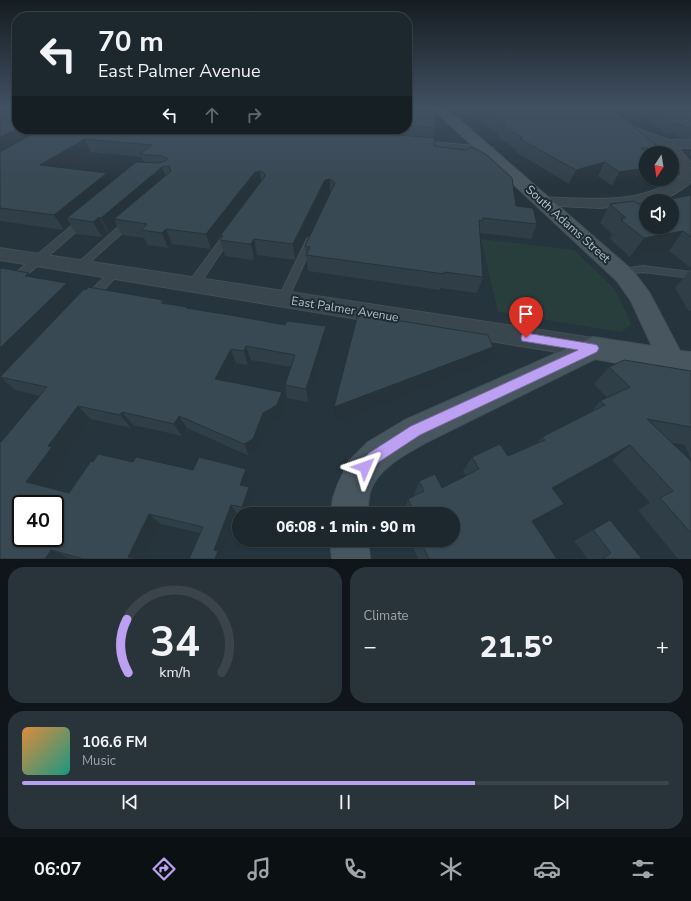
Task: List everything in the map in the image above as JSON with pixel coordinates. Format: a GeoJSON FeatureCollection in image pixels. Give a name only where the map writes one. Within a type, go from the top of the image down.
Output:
{"type":"FeatureCollection","features":[{"type":"Feature","properties":{"kind":"street","name":"South Adams Street"},"geometry":{"type":"LineString","coordinates":[[467,133],[631,282],[682,362]]}},
{"type":"Feature","properties":{"kind":"street"},"geometry":{"type":"LineString","coordinates":[[638,133],[667,144],[691,144]]}},
{"type":"Feature","properties":{"kind":"street"},"geometry":{"type":"LineString","coordinates":[[396,143],[488,151]]}},
{"type":"Feature","properties":{"kind":"street"},"geometry":{"type":"LineString","coordinates":[[543,202],[603,204],[648,198],[672,190],[684,182],[690,175],[683,161],[667,144]]}},
{"type":"Feature","properties":{"kind":"street","name":"East Palmer Avenue"},"geometry":{"type":"LineString","coordinates":[[0,254],[682,362]]}},
{"type":"Feature","properties":{"kind":"street"},"geometry":{"type":"LineString","coordinates":[[350,507],[352,493],[365,467],[374,457],[389,447],[416,431],[593,348]]}},
{"type":"Feature","properties":{"kind":"street"},"geometry":{"type":"LineString","coordinates":[[350,547],[351,559]]}},
{"type":"Feature","properties":{"kind":"lane"},"geometry":{"type":"LineString","coordinates":[[80,266],[136,215]]}},
{"type":"Feature","properties":{"kind":"lane"},"geometry":{"type":"LineString","coordinates":[[0,292],[89,216]]}},
{"type":"Feature","properties":{"kind":"lane"},"geometry":{"type":"LineString","coordinates":[[193,285],[234,227]]}},
{"type":"Feature","properties":{"kind":"lane"},"geometry":{"type":"LineString","coordinates":[[283,299],[314,232]]}},
{"type":"Feature","properties":{"kind":"lane"},"geometry":{"type":"LineString","coordinates":[[621,272],[643,269],[691,275]]}},
{"type":"Feature","properties":{"kind":"lane"},"geometry":{"type":"LineString","coordinates":[[83,306],[115,272]]}},
{"type":"Feature","properties":{"kind":"green space"},"geometry":{"type":"Polygon","coordinates":[[[481,239],[574,250],[614,288],[631,325],[621,332],[498,312],[481,239]]]}},
{"type":"Feature","properties":{"kind":"building"},"geometry":{"type":"Polygon","coordinates":[[[0,133],[8,133],[0,137],[0,133]]]}},
{"type":"Feature","properties":{"kind":"building"},"geometry":{"type":"Polygon","coordinates":[[[515,133],[642,133],[658,146],[639,146],[639,169],[619,172],[605,162],[576,170],[520,139],[523,138],[515,133]]]}},
{"type":"Feature","properties":{"kind":"building"},"geometry":{"type":"Polygon","coordinates":[[[33,134],[387,134],[435,138],[434,146],[465,150],[472,147],[487,155],[512,178],[516,206],[533,208],[537,224],[483,218],[483,221],[479,220],[483,277],[444,272],[444,274],[306,255],[310,247],[305,246],[335,183],[330,179],[325,180],[293,244],[254,239],[251,244],[248,244],[220,240],[223,236],[220,236],[265,176],[264,173],[260,171],[255,172],[206,234],[166,229],[162,233],[141,230],[147,224],[114,219],[171,171],[169,166],[162,167],[101,218],[99,217],[93,222],[67,218],[136,162],[159,163],[167,160],[167,158],[162,156],[140,154],[152,145],[85,139],[40,165],[107,173],[54,215],[0,208],[0,152],[33,134]]]}},
{"type":"Feature","properties":{"kind":"building"},"geometry":{"type":"Polygon","coordinates":[[[691,195],[691,237],[683,231],[679,232],[679,197],[691,195]]]}},
{"type":"Feature","properties":{"kind":"building"},"geometry":{"type":"Polygon","coordinates":[[[634,201],[638,204],[639,234],[666,234],[644,238],[621,220],[623,220],[621,218],[626,218],[610,204],[634,201]]]}},
{"type":"Feature","properties":{"kind":"building"},"geometry":{"type":"Polygon","coordinates":[[[0,269],[29,273],[25,276],[67,283],[0,348],[0,269]]]}},
{"type":"Feature","properties":{"kind":"building"},"geometry":{"type":"Polygon","coordinates":[[[88,287],[163,300],[161,303],[285,325],[287,321],[326,326],[306,389],[285,385],[295,355],[246,346],[244,351],[231,349],[215,379],[282,392],[277,405],[263,413],[253,439],[244,444],[179,416],[174,424],[122,412],[120,415],[78,406],[48,446],[52,447],[26,482],[69,493],[91,461],[93,462],[98,454],[133,462],[136,457],[193,470],[199,457],[246,469],[240,485],[249,487],[242,507],[231,505],[214,550],[218,551],[215,559],[189,559],[203,527],[149,514],[128,557],[134,559],[83,559],[51,550],[45,559],[0,559],[0,442],[47,387],[0,377],[84,289],[86,290],[88,287]]]}},
{"type":"Feature","properties":{"kind":"building"},"geometry":{"type":"Polygon","coordinates":[[[358,314],[488,335],[493,347],[334,407],[358,314]]]}},
{"type":"Feature","properties":{"kind":"building"},"geometry":{"type":"Polygon","coordinates":[[[624,360],[691,371],[691,427],[647,419],[691,461],[691,533],[660,498],[673,491],[630,445],[552,488],[564,504],[532,521],[557,559],[429,559],[423,547],[460,547],[460,507],[412,507],[408,499],[424,491],[419,481],[435,474],[442,488],[479,469],[472,457],[500,444],[508,456],[545,440],[542,437],[605,405],[600,401],[630,387],[609,367],[624,360]]]}},
{"type":"Feature","properties":{"kind":"building"},"geometry":{"type":"Polygon","coordinates":[[[610,520],[642,559],[602,559],[611,553],[593,530],[610,520]]]}},
{"type":"Feature","properties":{"kind":"route"},"geometry":{"type":"LineString","coordinates":[[365,467],[374,457],[394,443],[416,431],[557,367],[593,348],[526,338]]}}]}
